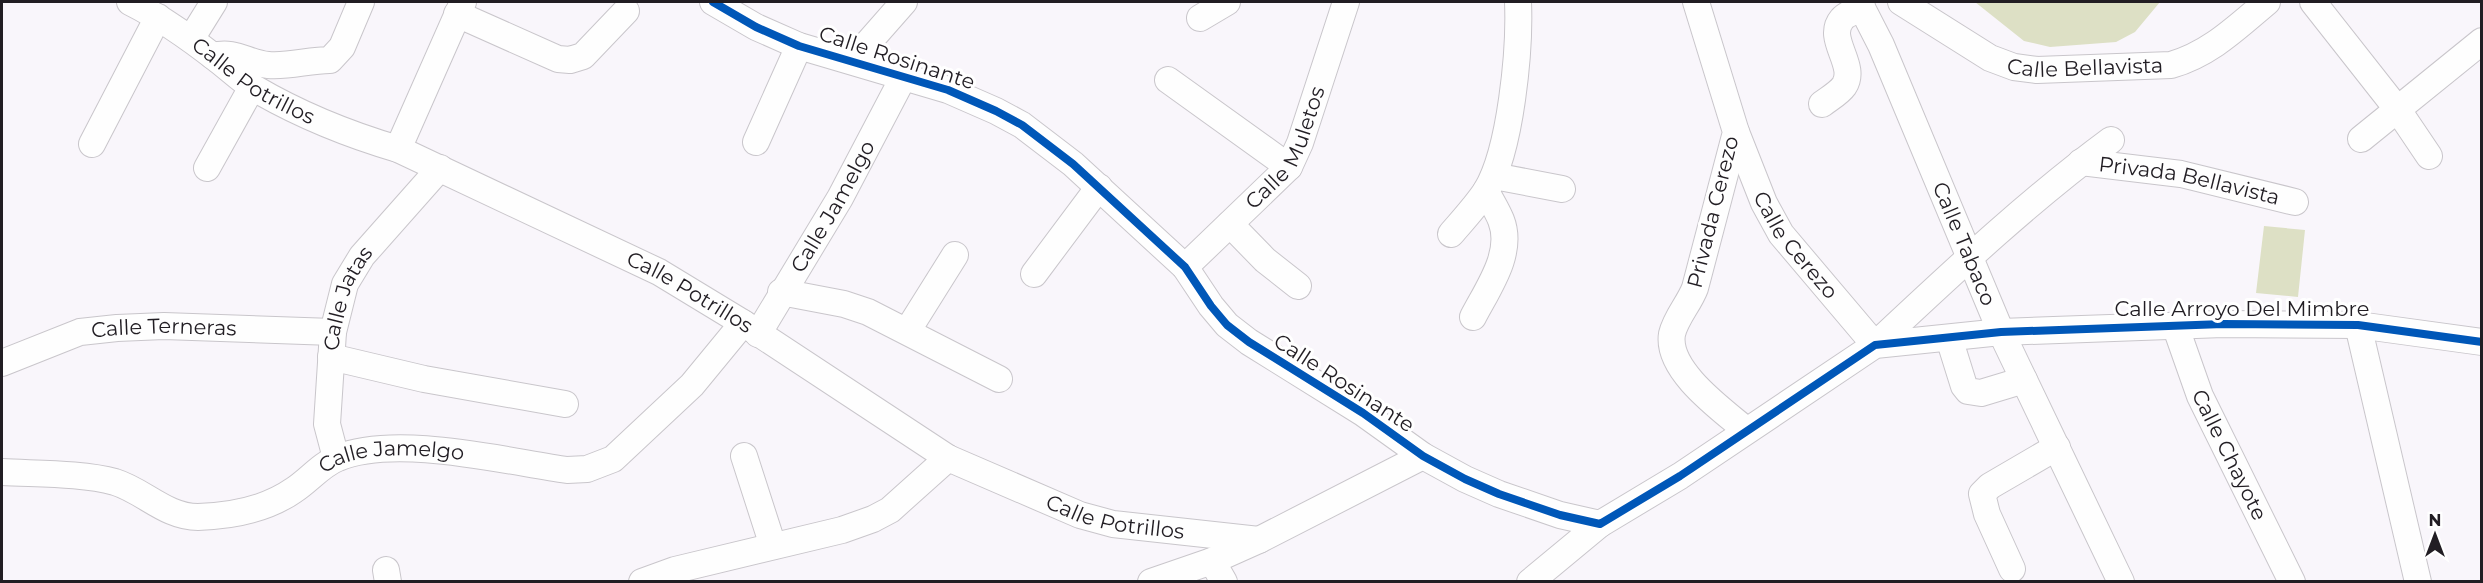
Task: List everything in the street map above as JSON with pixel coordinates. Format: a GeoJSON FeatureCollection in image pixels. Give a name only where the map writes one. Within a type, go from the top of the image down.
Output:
{"type":"FeatureCollection","features":[{"type":"Feature","properties":{"kind":"street","name":"Calle Potrillos"},"geometry":{"type":"LineString","coordinates":[[130,2],[191,39],[252,87],[308,117],[352,136],[398,148],[659,272],[751,329],[948,458],[1080,515],[1113,524],[1259,540]]}},
{"type":"Feature","properties":{"kind":"street"},"geometry":{"type":"LineString","coordinates":[[191,39],[214,2]]}},
{"type":"Feature","properties":{"kind":"street"},"geometry":{"type":"LineString","coordinates":[[213,56],[224,53],[235,54],[268,65],[330,60],[339,52],[361,2]]}},
{"type":"Feature","properties":{"kind":"street","name":"Calle Rosinante"},"geometry":{"type":"LineString","coordinates":[[713,2],[756,27],[799,46],[904,75],[948,90],[1022,125],[1050,144],[1185,267],[1211,306],[1227,325],[1276,360],[1363,413],[1423,456],[1500,494],[1560,515],[1600,524]]}},
{"type":"Feature","properties":{"kind":"street"},"geometry":{"type":"LineString","coordinates":[[853,60],[904,2]]}},
{"type":"Feature","properties":{"kind":"street"},"geometry":{"type":"LineString","coordinates":[[1200,18],[1227,2]]}},
{"type":"Feature","properties":{"kind":"street","name":"Calle Muletos"},"geometry":{"type":"LineString","coordinates":[[1185,267],[1289,167],[1300,143],[1346,2]]}},
{"type":"Feature","properties":{"kind":"street"},"geometry":{"type":"LineString","coordinates":[[1451,234],[1490,183],[1511,107],[1519,28],[1518,2]]}},
{"type":"Feature","properties":{"kind":"street","name":"Privada Cerezo"},"geometry":{"type":"LineString","coordinates":[[1696,2],[1736,132],[1695,288],[1690,301],[1677,320],[1671,342],[1676,359],[1686,375],[1746,430]]}},
{"type":"Feature","properties":{"kind":"street","name":"Calle Bellavista"},"geometry":{"type":"LineString","coordinates":[[1901,2],[1990,58],[2014,67],[2037,70],[2171,65],[2189,60],[2212,48],[2267,2]]}},
{"type":"Feature","properties":{"kind":"street"},"geometry":{"type":"LineString","coordinates":[[2313,2],[2398,110],[2429,156]]}},
{"type":"Feature","properties":{"kind":"street"},"geometry":{"type":"LineString","coordinates":[[1822,104],[1843,88],[1848,79],[1848,70],[1838,37],[1838,26],[1842,18],[1861,4]]}},
{"type":"Feature","properties":{"kind":"street","name":"Calle Tabaco"},"geometry":{"type":"LineString","coordinates":[[1861,4],[1881,45],[2001,332],[2121,582]]}},
{"type":"Feature","properties":{"kind":"street"},"geometry":{"type":"LineString","coordinates":[[398,148],[460,8],[558,59],[570,60],[583,56],[626,11]]}},
{"type":"Feature","properties":{"kind":"street"},"geometry":{"type":"LineString","coordinates":[[92,144],[158,17]]}},
{"type":"Feature","properties":{"kind":"street"},"geometry":{"type":"LineString","coordinates":[[2361,139],[2481,41]]}},
{"type":"Feature","properties":{"kind":"street"},"geometry":{"type":"LineString","coordinates":[[756,142],[799,46]]}},
{"type":"Feature","properties":{"kind":"street","name":"Calle Jamelgo"},"geometry":{"type":"LineString","coordinates":[[2,472],[97,479],[117,483],[170,511],[196,517],[236,513],[273,503],[293,491],[336,458],[375,449],[408,447],[567,470],[587,469],[613,459],[751,329],[781,292],[840,198],[904,75]]}},
{"type":"Feature","properties":{"kind":"street"},"geometry":{"type":"LineString","coordinates":[[1168,80],[1289,167]]}},
{"type":"Feature","properties":{"kind":"street"},"geometry":{"type":"LineString","coordinates":[[207,168],[252,87]]}},
{"type":"Feature","properties":{"kind":"street","name":"Calle Cerezo"},"geometry":{"type":"LineString","coordinates":[[1736,132],[1764,203],[1780,234],[1875,345]]}},
{"type":"Feature","properties":{"kind":"street"},"geometry":{"type":"LineString","coordinates":[[1544,577],[1600,524],[1680,476],[1875,345],[1969,258],[2081,162],[2111,140]]}},
{"type":"Feature","properties":{"kind":"street","name":"Privada Bellavista"},"geometry":{"type":"LineString","coordinates":[[2081,162],[2181,174],[2295,202]]}},
{"type":"Feature","properties":{"kind":"street","name":"Calle Jatas"},"geometry":{"type":"LineString","coordinates":[[336,458],[327,424],[332,345],[345,284],[362,256],[441,168]]}},
{"type":"Feature","properties":{"kind":"street"},"geometry":{"type":"LineString","coordinates":[[1490,183],[1562,189]]}},
{"type":"Feature","properties":{"kind":"street"},"geometry":{"type":"LineString","coordinates":[[1473,317],[1500,263],[1505,242],[1502,222],[1490,183]]}},
{"type":"Feature","properties":{"kind":"street"},"geometry":{"type":"LineString","coordinates":[[1034,274],[1099,187]]}},
{"type":"Feature","properties":{"kind":"street"},"geometry":{"type":"LineString","coordinates":[[1230,224],[1265,260],[1298,286]]}},
{"type":"Feature","properties":{"kind":"street"},"geometry":{"type":"LineString","coordinates":[[908,330],[955,255]]}},
{"type":"Feature","properties":{"kind":"street"},"geometry":{"type":"LineString","coordinates":[[781,292],[844,304],[868,312],[908,330],[999,379]]}},
{"type":"Feature","properties":{"kind":"street","name":"Calle Arroyo Del Mimbre"},"geometry":{"type":"LineString","coordinates":[[2001,332],[2175,325],[2358,325],[2481,342]]}},
{"type":"Feature","properties":{"kind":"street","name":"Calle Chayote"},"geometry":{"type":"LineString","coordinates":[[2175,325],[2200,396],[2292,582]]}},
{"type":"Feature","properties":{"kind":"street"},"geometry":{"type":"LineString","coordinates":[[2358,325],[2418,582]]}},
{"type":"Feature","properties":{"kind":"street","name":"Calle Terneras"},"geometry":{"type":"LineString","coordinates":[[2,363],[80,332],[164,326],[332,345],[424,379],[564,404]]}},
{"type":"Feature","properties":{"kind":"street"},"geometry":{"type":"LineString","coordinates":[[1875,345],[2001,332]]}},
{"type":"Feature","properties":{"kind":"street"},"geometry":{"type":"LineString","coordinates":[[1949,338],[1964,386],[1968,391],[1981,393],[2024,380]]}},
{"type":"Feature","properties":{"kind":"street"},"geometry":{"type":"LineString","coordinates":[[2012,569],[1987,514],[1983,494],[1990,486],[2057,447]]}},
{"type":"Feature","properties":{"kind":"street"},"geometry":{"type":"LineString","coordinates":[[744,456],[773,546]]}},
{"type":"Feature","properties":{"kind":"street"},"geometry":{"type":"LineString","coordinates":[[1151,582],[1218,571],[1259,540],[1423,456]]}},
{"type":"Feature","properties":{"kind":"street"},"geometry":{"type":"LineString","coordinates":[[642,582],[677,576],[773,546],[842,530],[873,519],[890,510],[948,458]]}},
{"type":"Feature","properties":{"kind":"green space"},"geometry":{"type":"Polygon","coordinates":[[[1975,2],[2160,2],[2135,32],[2116,42],[2050,47],[2024,41],[1975,2]]]}},
{"type":"Feature","properties":{"kind":"green space"},"geometry":{"type":"Polygon","coordinates":[[[2264,226],[2305,230],[2298,297],[2256,293],[2264,226]]]}},
{"type":"Feature","properties":{"kind":"cycle path"},"geometry":{"type":"LineString","coordinates":[[713,2],[756,27],[799,46],[948,90],[1022,125],[1073,164],[1185,267],[1211,306],[1227,325],[1249,342],[1363,413],[1423,456],[1465,479],[1499,494],[1560,515],[1600,524],[1680,476],[1875,345],[2001,332],[2223,324],[2358,325],[2482,342]]}}]}
